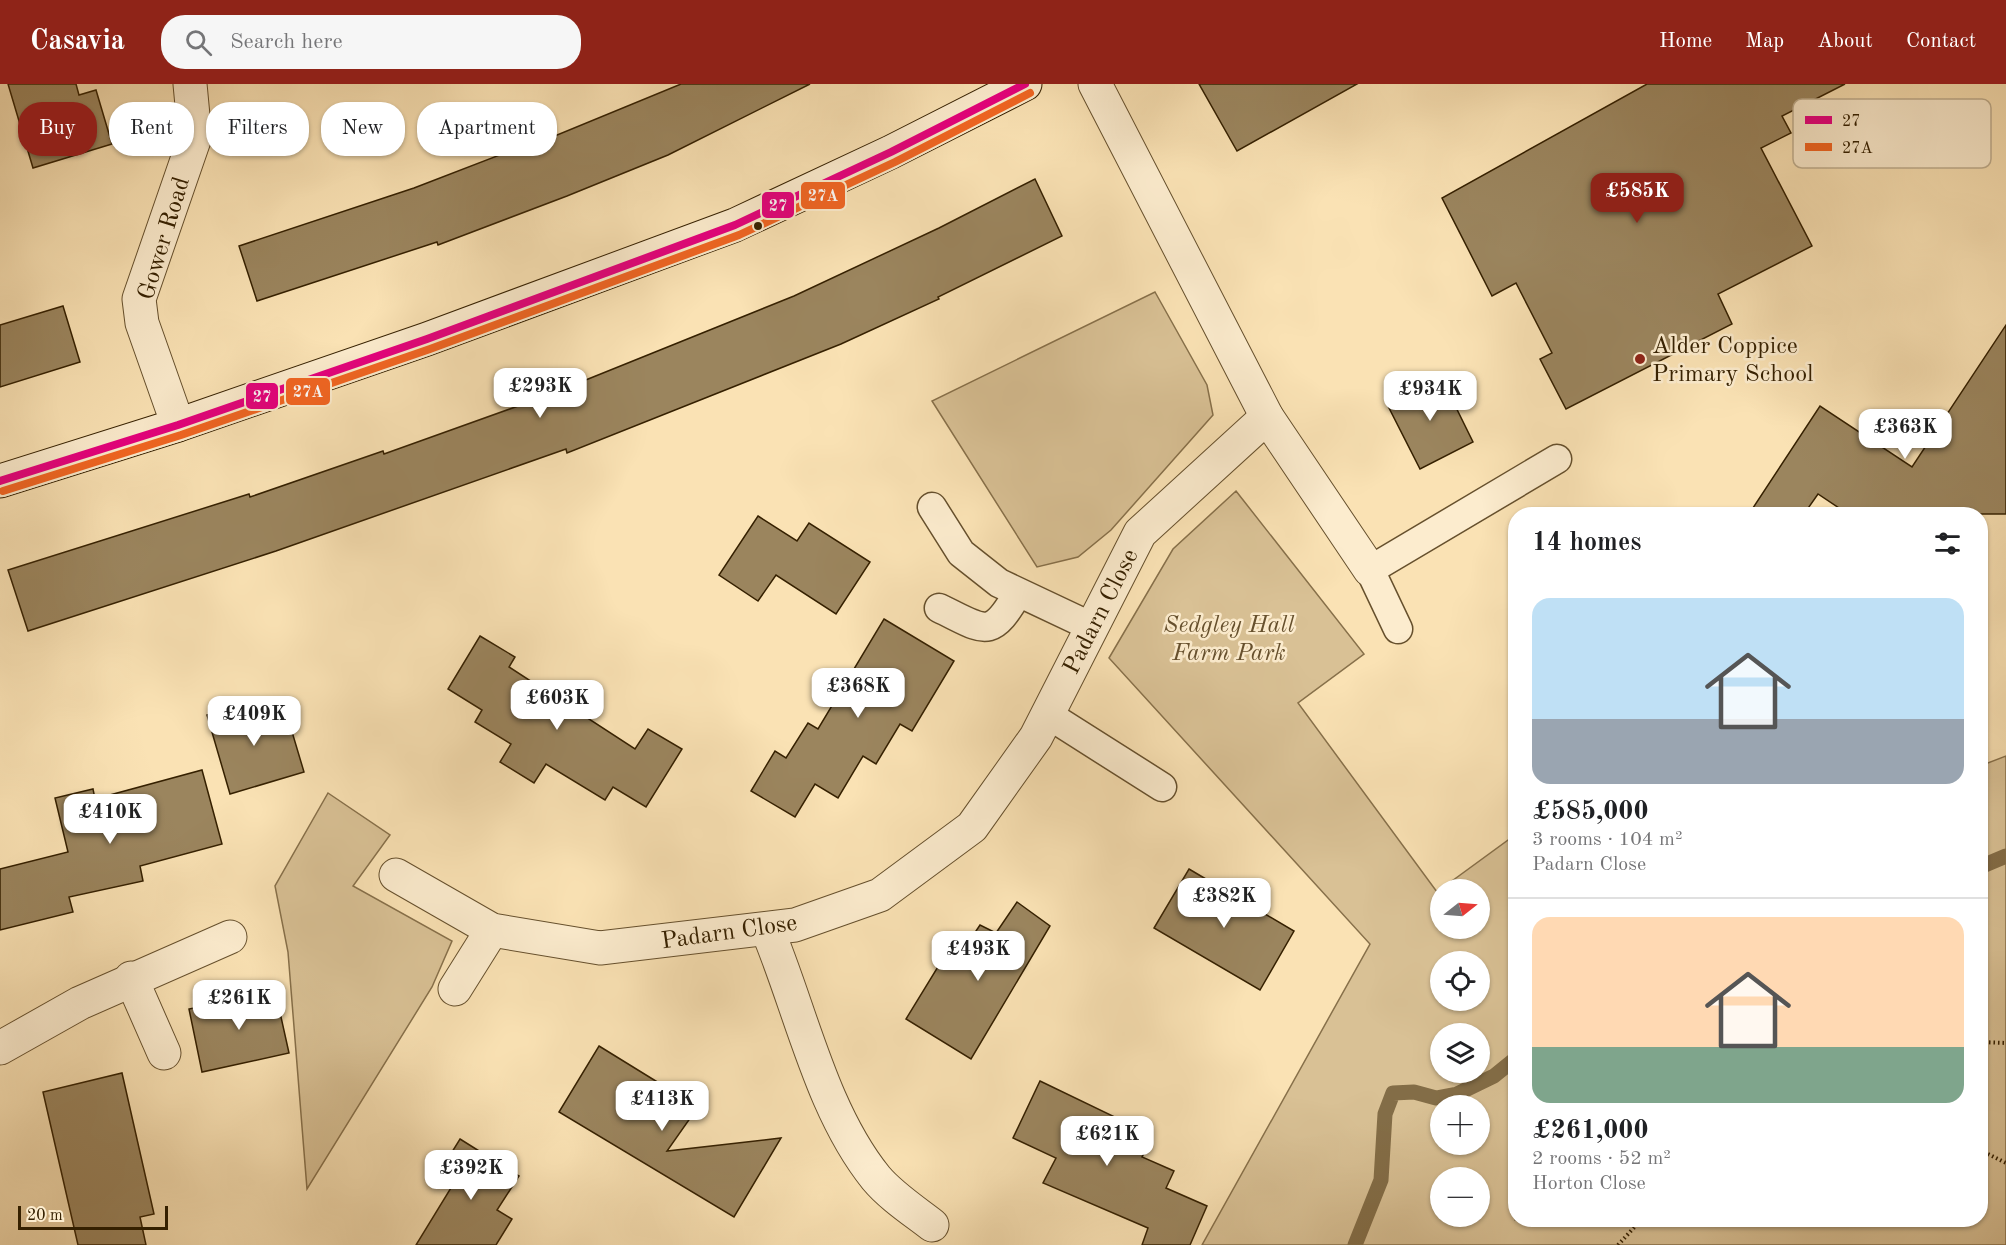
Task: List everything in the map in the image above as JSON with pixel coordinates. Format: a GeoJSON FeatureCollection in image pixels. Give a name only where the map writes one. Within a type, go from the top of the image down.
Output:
{"type":"FeatureCollection","features":[{"type":"Feature","properties":{"kind":"street","name":"Gower Road"},"geometry":{"type":"LineString","coordinates":[[178,425],[142,323],[139,299],[195,137],[190,84]]}},
{"type":"Feature","properties":{"kind":"street"},"geometry":{"type":"LineString","coordinates":[[0,481],[178,425],[427,339],[735,225],[891,152],[1025,84]]}},
{"type":"Feature","properties":{"kind":"street"},"geometry":{"type":"LineString","coordinates":[[1095,84],[1267,417],[1370,570]]}},
{"type":"Feature","properties":{"kind":"street","name":"Padarn Close"},"geometry":{"type":"LineString","coordinates":[[396,875],[492,930],[600,948],[795,925],[880,895],[972,827],[1036,737],[1090,626],[1140,533],[1267,417]]}},
{"type":"Feature","properties":{"kind":"street"},"geometry":{"type":"LineString","coordinates":[[767,929],[789,981],[833,1111],[877,1179],[932,1225]]}},
{"type":"Feature","properties":{"kind":"street"},"geometry":{"type":"LineString","coordinates":[[455,988],[492,930]]}},
{"type":"Feature","properties":{"kind":"street"},"geometry":{"type":"LineString","coordinates":[[0,1048],[80,1003],[131,978],[230,937]]}},
{"type":"Feature","properties":{"kind":"street"},"geometry":{"type":"LineString","coordinates":[[131,978],[164,1053]]}},
{"type":"Feature","properties":{"kind":"lane"},"geometry":{"type":"LineString","coordinates":[[1398,629],[1370,570],[1557,459]]}},
{"type":"Feature","properties":{"kind":"lane"},"geometry":{"type":"LineString","coordinates":[[932,507],[961,553],[999,583],[1090,626]]}},
{"type":"Feature","properties":{"kind":"lane"},"geometry":{"type":"LineString","coordinates":[[939,608],[974,625],[990,627],[1002,620],[1018,593]]}},
{"type":"Feature","properties":{"kind":"lane"},"geometry":{"type":"LineString","coordinates":[[1047,714],[1162,787]]}},
{"type":"Feature","properties":{"kind":"path"},"geometry":{"type":"LineString","coordinates":[[1988,1042],[2006,1043]]}},
{"type":"Feature","properties":{"kind":"path"},"geometry":{"type":"LineString","coordinates":[[1988,1154],[2006,1162]]}},
{"type":"Feature","properties":{"kind":"path"},"geometry":{"type":"LineString","coordinates":[[1618,1245],[1635,1227]]}},
{"type":"Feature","properties":{"kind":"green space"},"geometry":{"type":"Polygon","coordinates":[[[1155,292],[1207,385],[1213,415],[1111,530],[1078,557],[1037,567],[932,401],[1155,292]]]}},
{"type":"Feature","properties":{"kind":"green space","name":"Sedgley Hall Farm Park"},"geometry":{"type":"Polygon","coordinates":[[[1236,491],[1364,654],[1298,703],[1430,882],[1430,939],[1490,939],[1490,879],[1455,879],[1508,840],[1508,1227],[1988,1227],[1988,763],[2006,756],[2006,1245],[1202,1245],[1370,944],[1109,658],[1173,549],[1236,491]]]}},
{"type":"Feature","properties":{"kind":"green space"},"geometry":{"type":"Polygon","coordinates":[[[328,793],[390,835],[353,886],[452,941],[432,987],[307,1189],[288,952],[275,886],[328,793]]]}},
{"type":"Feature","properties":{"kind":"building"},"geometry":{"type":"Polygon","coordinates":[[[8,84],[76,84],[79,95],[96,90],[109,134],[109,145],[97,149],[97,102],[18,102],[18,118],[8,84]]]}},
{"type":"Feature","properties":{"kind":"building"},"geometry":{"type":"Polygon","coordinates":[[[681,84],[810,84],[668,155],[567,196],[438,245],[437,242],[257,301],[239,246],[414,188],[497,156],[557,156],[557,135],[681,84]]]}},
{"type":"Feature","properties":{"kind":"building"},"geometry":{"type":"Polygon","coordinates":[[[1199,84],[1357,84],[1237,151],[1199,84]]]}},
{"type":"Feature","properties":{"kind":"building"},"geometry":{"type":"Polygon","coordinates":[[[1647,84],[1845,84],[1815,99],[1793,99],[1793,110],[1782,116],[1791,133],[1761,148],[1812,246],[1718,294],[1732,324],[1566,409],[1540,359],[1552,353],[1516,283],[1492,296],[1442,198],[1647,84]]]}},
{"type":"Feature","properties":{"kind":"building"},"geometry":{"type":"Polygon","coordinates":[[[29,156],[72,156],[33,168],[29,156]]]}},
{"type":"Feature","properties":{"kind":"building"},"geometry":{"type":"Polygon","coordinates":[[[1035,179],[1062,236],[938,297],[939,299],[841,344],[567,453],[566,449],[276,551],[28,631],[8,570],[249,494],[250,497],[383,451],[384,454],[546,396],[794,296],[939,228],[1035,179]]]}},
{"type":"Feature","properties":{"kind":"building"},"geometry":{"type":"Polygon","coordinates":[[[63,306],[80,362],[0,387],[0,325],[63,306]]]}},
{"type":"Feature","properties":{"kind":"building"},"geometry":{"type":"Polygon","coordinates":[[[2006,325],[2006,514],[1988,514],[1988,507],[1838,507],[1818,494],[1809,507],[1754,507],[1820,406],[1912,467],[2006,325]]]}},
{"type":"Feature","properties":{"kind":"building"},"geometry":{"type":"Polygon","coordinates":[[[1440,375],[1473,442],[1420,469],[1386,402],[1440,375]]]}},
{"type":"Feature","properties":{"kind":"building"},"geometry":{"type":"Polygon","coordinates":[[[758,516],[797,541],[809,523],[870,562],[836,614],[776,575],[758,601],[719,575],[758,516]]]}},
{"type":"Feature","properties":{"kind":"building"},"geometry":{"type":"Polygon","coordinates":[[[884,619],[954,661],[912,731],[900,724],[876,764],[863,756],[838,798],[815,784],[795,817],[751,791],[775,751],[786,758],[808,723],[818,729],[884,619]]]}},
{"type":"Feature","properties":{"kind":"building"},"geometry":{"type":"Polygon","coordinates":[[[480,636],[515,657],[509,667],[635,749],[648,729],[682,749],[646,807],[613,787],[605,800],[546,764],[534,783],[500,762],[511,744],[475,722],[482,710],[448,689],[480,636]]]}},
{"type":"Feature","properties":{"kind":"building"},"geometry":{"type":"Polygon","coordinates":[[[257,701],[262,722],[287,715],[304,772],[230,794],[207,715],[257,701]]]}},
{"type":"Feature","properties":{"kind":"building"},"geometry":{"type":"Polygon","coordinates":[[[202,770],[222,844],[140,866],[143,881],[69,897],[73,912],[0,930],[0,869],[68,852],[55,798],[93,789],[95,799],[202,770]]]}},
{"type":"Feature","properties":{"kind":"building"},"geometry":{"type":"Polygon","coordinates":[[[1189,869],[1294,931],[1260,990],[1154,928],[1189,869]]]}},
{"type":"Feature","properties":{"kind":"building"},"geometry":{"type":"Polygon","coordinates":[[[1017,902],[1050,926],[971,1059],[906,1019],[947,952],[958,958],[980,925],[996,933],[1017,902]]]}},
{"type":"Feature","properties":{"kind":"building"},"geometry":{"type":"Polygon","coordinates":[[[275,990],[289,1053],[202,1072],[189,1009],[275,990]]]}},
{"type":"Feature","properties":{"kind":"building"},"geometry":{"type":"Polygon","coordinates":[[[599,1046],[698,1107],[667,1151],[781,1138],[734,1217],[559,1112],[599,1046]]]}},
{"type":"Feature","properties":{"kind":"building"},"geometry":{"type":"Polygon","coordinates":[[[122,1073],[154,1214],[140,1217],[146,1245],[78,1245],[43,1092],[122,1073]]]}},
{"type":"Feature","properties":{"kind":"building"},"geometry":{"type":"Polygon","coordinates":[[[1040,1081],[1119,1119],[1113,1131],[1148,1146],[1142,1157],[1174,1171],[1166,1188],[1207,1206],[1190,1245],[1142,1245],[1148,1228],[1043,1183],[1056,1158],[1013,1138],[1040,1081]]]}},
{"type":"Feature","properties":{"kind":"building"},"geometry":{"type":"Polygon","coordinates":[[[460,1139],[519,1176],[497,1210],[512,1219],[496,1245],[416,1245],[454,1183],[439,1173],[460,1139]]]}},
{"type":"Feature","properties":{"kind":"waterway"},"geometry":{"type":"LineString","coordinates":[[1988,864],[2006,856]]}},
{"type":"Feature","properties":{"kind":"waterway"},"geometry":{"type":"LineString","coordinates":[[1355,1245],[1381,1180],[1385,1114],[1393,1093],[1414,1092],[1436,1098],[1457,1094],[1494,1076],[1508,1065]]}},
{"type":"Feature","properties":{"kind":"transit line","name":"27"},"geometry":{"type":"LineString","coordinates":[[0,481],[178,425],[427,339],[735,225],[891,152],[1025,84]]}},
{"type":"Feature","properties":{"kind":"transit line","name":"27A"},"geometry":{"type":"LineString","coordinates":[[3,491],[181,435],[430,349],[739,235],[895,162],[1030,93]]}},
{"type":"Feature","properties":{"kind":"place","name":"Alder Coppice Primary School"},"geometry":{"type":"Point","coordinates":[1640,359]}}]}
